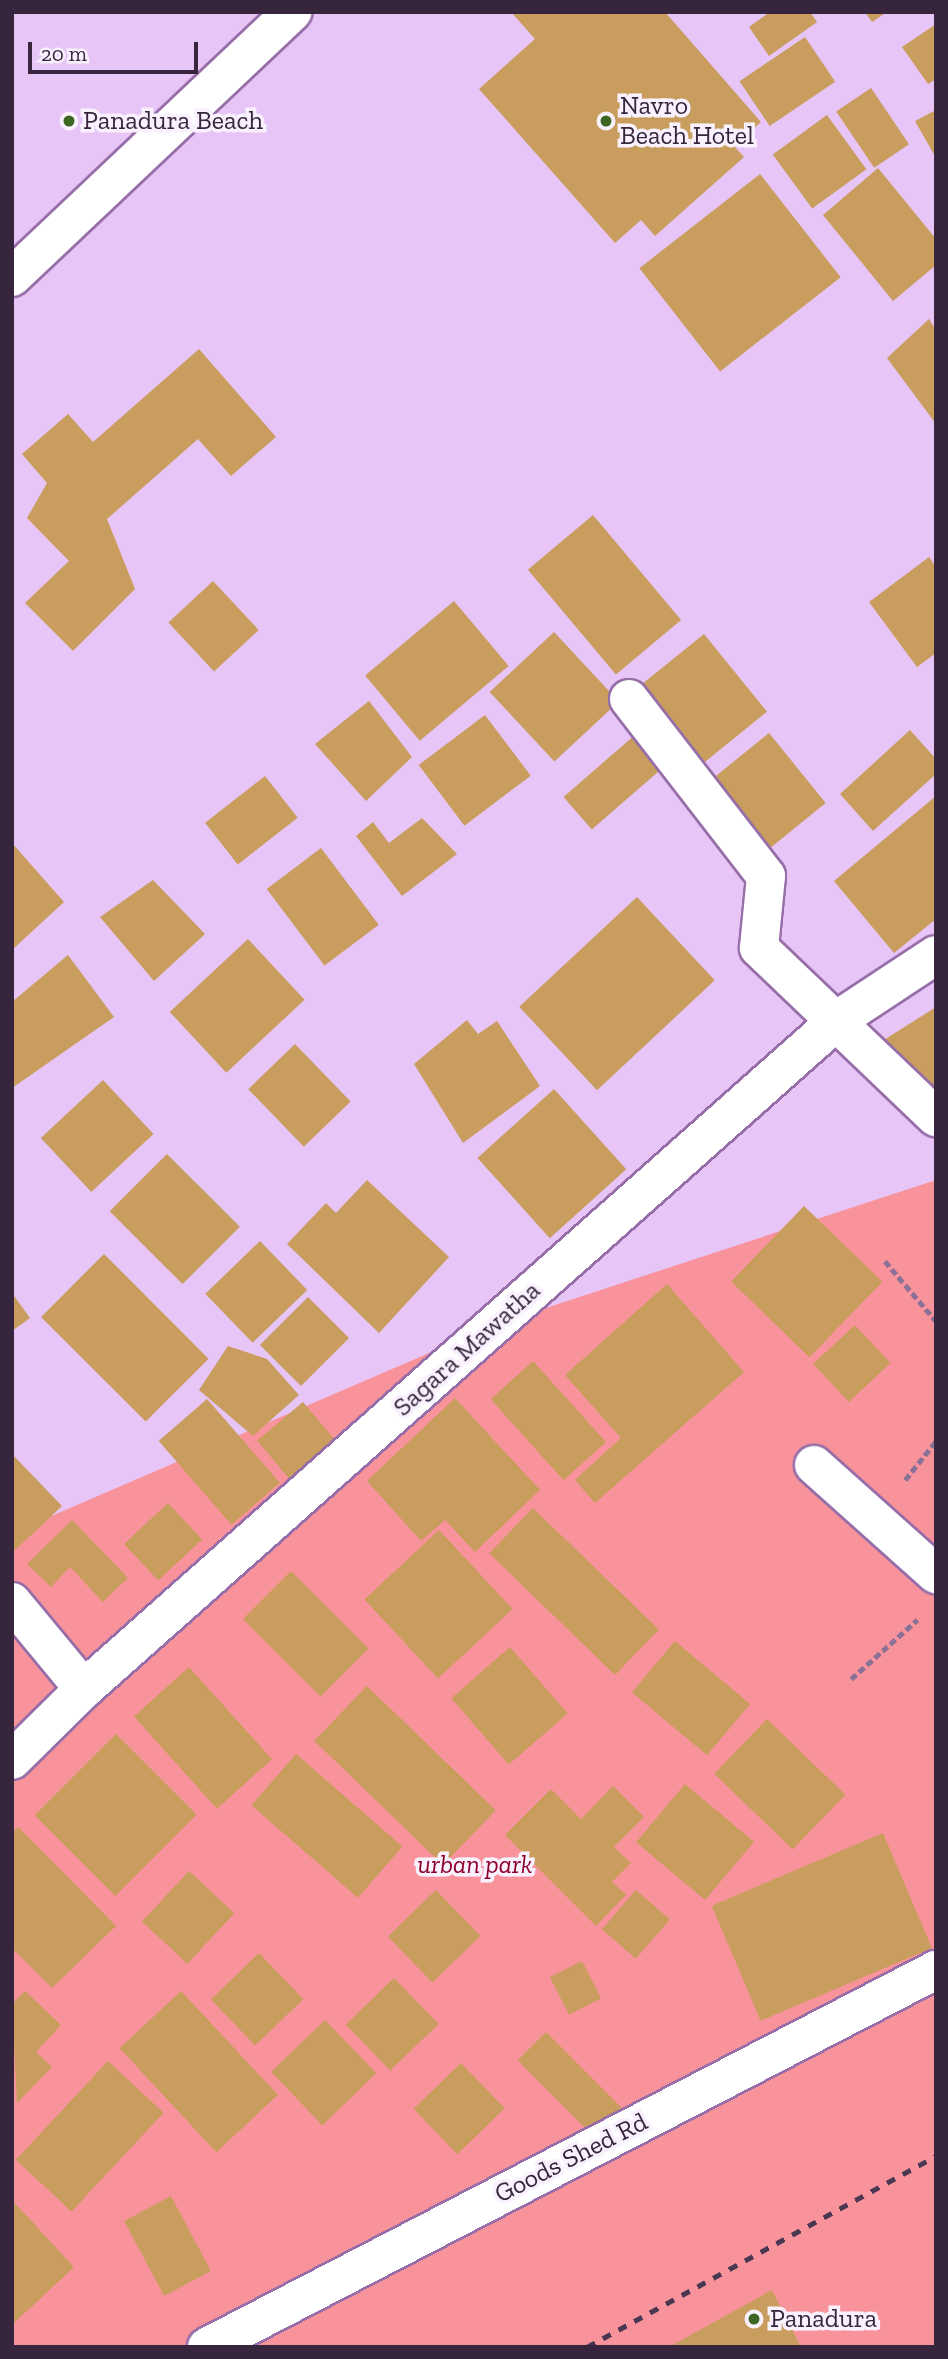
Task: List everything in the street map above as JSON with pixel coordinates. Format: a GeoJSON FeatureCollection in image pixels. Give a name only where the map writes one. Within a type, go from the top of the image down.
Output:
{"type":"FeatureCollection","features":[{"type":"Feature","properties":{"kind":"street"},"geometry":{"type":"LineString","coordinates":[[12,277],[292,12]]}},
{"type":"Feature","properties":{"kind":"street"},"geometry":{"type":"LineString","coordinates":[[629,699],[766,876],[759,948],[839,1019],[936,1117]]}},
{"type":"Feature","properties":{"kind":"street","name":"Sagara Mawatha"},"geometry":{"type":"LineString","coordinates":[[12,1760],[84,1689],[839,1019],[936,955]]}},
{"type":"Feature","properties":{"kind":"street"},"geometry":{"type":"LineString","coordinates":[[936,1130],[936,1136]]}},
{"type":"Feature","properties":{"kind":"street"},"geometry":{"type":"LineString","coordinates":[[814,1465],[936,1574]]}},
{"type":"Feature","properties":{"kind":"street"},"geometry":{"type":"LineString","coordinates":[[12,1602],[84,1689]]}},
{"type":"Feature","properties":{"kind":"street","name":"Goods Shed Rd"},"geometry":{"type":"LineString","coordinates":[[207,2347],[936,1970]]}},
{"type":"Feature","properties":{"kind":"path"},"geometry":{"type":"LineString","coordinates":[[885,1261],[936,1321]]}},
{"type":"Feature","properties":{"kind":"path"},"geometry":{"type":"LineString","coordinates":[[851,1679],[926,1611]]}},
{"type":"Feature","properties":{"kind":"green space","name":"urban park"},"geometry":{"type":"Polygon","coordinates":[[[936,1180],[936,2347],[12,2347],[12,1533],[494,1325],[936,1180]]]}},
{"type":"Feature","properties":{"kind":"building"},"geometry":{"type":"Polygon","coordinates":[[[511,12],[665,12],[761,122],[734,146],[744,157],[655,236],[641,220],[615,243],[479,89],[535,39],[511,12]]]}},
{"type":"Feature","properties":{"kind":"building"},"geometry":{"type":"Polygon","coordinates":[[[770,12],[810,12],[817,22],[769,56],[749,27],[770,12]]]}},
{"type":"Feature","properties":{"kind":"building"},"geometry":{"type":"Polygon","coordinates":[[[865,12],[887,12],[872,22],[865,12]]]}},
{"type":"Feature","properties":{"kind":"building"},"geometry":{"type":"Polygon","coordinates":[[[936,24],[936,79],[928,84],[902,47],[936,24]]]}},
{"type":"Feature","properties":{"kind":"building"},"geometry":{"type":"Polygon","coordinates":[[[805,37],[835,82],[770,126],[740,81],[805,37]]]}},
{"type":"Feature","properties":{"kind":"building"},"geometry":{"type":"Polygon","coordinates":[[[871,88],[909,144],[874,168],[836,111],[871,88]]]}},
{"type":"Feature","properties":{"kind":"building"},"geometry":{"type":"Polygon","coordinates":[[[936,110],[936,158],[915,121],[936,110]]]}},
{"type":"Feature","properties":{"kind":"building"},"geometry":{"type":"Polygon","coordinates":[[[827,115],[866,169],[812,209],[773,154],[827,115]]]}},
{"type":"Feature","properties":{"kind":"building"},"geometry":{"type":"Polygon","coordinates":[[[878,168],[936,239],[936,265],[893,301],[823,215],[878,168]]]}},
{"type":"Feature","properties":{"kind":"building"},"geometry":{"type":"Polygon","coordinates":[[[760,174],[841,277],[720,371],[639,268],[760,174]]]}},
{"type":"Feature","properties":{"kind":"building"},"geometry":{"type":"Polygon","coordinates":[[[929,319],[936,330],[936,424],[887,358],[929,319]]]}},
{"type":"Feature","properties":{"kind":"building"},"geometry":{"type":"Polygon","coordinates":[[[199,349],[276,437],[231,476],[198,439],[107,519],[135,589],[73,651],[25,603],[69,561],[27,518],[47,483],[22,454],[68,414],[93,442],[199,349]]]}},
{"type":"Feature","properties":{"kind":"building"},"geometry":{"type":"Polygon","coordinates":[[[593,515],[681,620],[616,675],[528,570],[593,515]]]}},
{"type":"Feature","properties":{"kind":"building"},"geometry":{"type":"Polygon","coordinates":[[[929,557],[936,567],[936,653],[917,667],[869,602],[929,557]]]}},
{"type":"Feature","properties":{"kind":"building"},"geometry":{"type":"Polygon","coordinates":[[[213,581],[259,630],[214,672],[168,623],[213,581]]]}},
{"type":"Feature","properties":{"kind":"building"},"geometry":{"type":"Polygon","coordinates":[[[454,601],[509,666],[420,741],[365,676],[454,601]]]}},
{"type":"Feature","properties":{"kind":"building"},"geometry":{"type":"Polygon","coordinates":[[[554,632],[619,701],[554,761],[490,692],[554,632]]]}},
{"type":"Feature","properties":{"kind":"building"},"geometry":{"type":"Polygon","coordinates":[[[704,634],[767,712],[700,766],[637,688],[704,634]]]}},
{"type":"Feature","properties":{"kind":"building"},"geometry":{"type":"Polygon","coordinates":[[[369,701],[412,757],[366,801],[315,744],[369,701]]]}},
{"type":"Feature","properties":{"kind":"building"},"geometry":{"type":"Polygon","coordinates":[[[485,715],[531,776],[464,826],[419,765],[485,715]]]}},
{"type":"Feature","properties":{"kind":"building"},"geometry":{"type":"Polygon","coordinates":[[[910,730],[936,759],[936,774],[873,831],[840,794],[910,730]]]}},
{"type":"Feature","properties":{"kind":"building"},"geometry":{"type":"Polygon","coordinates":[[[769,733],[826,803],[767,850],[711,780],[769,733]]]}},
{"type":"Feature","properties":{"kind":"building"},"geometry":{"type":"Polygon","coordinates":[[[636,734],[664,766],[592,829],[564,797],[636,734]]]}},
{"type":"Feature","properties":{"kind":"building"},"geometry":{"type":"Polygon","coordinates":[[[265,776],[298,818],[238,865],[205,823],[265,776]]]}},
{"type":"Feature","properties":{"kind":"building"},"geometry":{"type":"Polygon","coordinates":[[[936,796],[936,919],[894,953],[834,881],[936,796]]]}},
{"type":"Feature","properties":{"kind":"building"},"geometry":{"type":"Polygon","coordinates":[[[422,818],[457,854],[402,896],[356,836],[373,822],[389,843],[422,818]]]}},
{"type":"Feature","properties":{"kind":"building"},"geometry":{"type":"Polygon","coordinates":[[[12,843],[64,902],[12,950],[12,843]]]}},
{"type":"Feature","properties":{"kind":"building"},"geometry":{"type":"Polygon","coordinates":[[[321,848],[379,925],[324,966],[267,889],[321,848]]]}},
{"type":"Feature","properties":{"kind":"building"},"geometry":{"type":"Polygon","coordinates":[[[153,880],[205,934],[154,981],[100,917],[153,880]]]}},
{"type":"Feature","properties":{"kind":"building"},"geometry":{"type":"Polygon","coordinates":[[[637,897],[715,980],[597,1090],[519,1007],[637,897]]]}},
{"type":"Feature","properties":{"kind":"building"},"geometry":{"type":"Polygon","coordinates":[[[248,939],[305,1000],[226,1073],[170,1012],[248,939]]]}},
{"type":"Feature","properties":{"kind":"building"},"geometry":{"type":"Polygon","coordinates":[[[68,955],[114,1017],[12,1088],[12,1002],[68,955]]]}},
{"type":"Feature","properties":{"kind":"building"},"geometry":{"type":"Polygon","coordinates":[[[936,1007],[936,1093],[876,1045],[936,1007]]]}},
{"type":"Feature","properties":{"kind":"building"},"geometry":{"type":"Polygon","coordinates":[[[467,1020],[478,1034],[497,1021],[540,1086],[463,1143],[414,1064],[467,1020]]]}},
{"type":"Feature","properties":{"kind":"building"},"geometry":{"type":"Polygon","coordinates":[[[295,1044],[351,1102],[304,1147],[248,1089],[295,1044]]]}},
{"type":"Feature","properties":{"kind":"building"},"geometry":{"type":"Polygon","coordinates":[[[103,1080],[153,1134],[91,1192],[41,1138],[103,1080]]]}},
{"type":"Feature","properties":{"kind":"building"},"geometry":{"type":"Polygon","coordinates":[[[554,1089],[626,1169],[550,1238],[477,1158],[554,1089]]]}},
{"type":"Feature","properties":{"kind":"building"},"geometry":{"type":"Polygon","coordinates":[[[167,1154],[240,1227],[183,1284],[110,1211],[167,1154]]]}},
{"type":"Feature","properties":{"kind":"building"},"geometry":{"type":"Polygon","coordinates":[[[367,1180],[449,1257],[379,1333],[287,1244],[326,1203],[336,1213],[367,1180]]]}},
{"type":"Feature","properties":{"kind":"building"},"geometry":{"type":"Polygon","coordinates":[[[804,1206],[882,1282],[809,1357],[731,1282],[804,1206]]]}},
{"type":"Feature","properties":{"kind":"building"},"geometry":{"type":"Polygon","coordinates":[[[260,1241],[307,1290],[253,1343],[205,1294],[260,1241]]]}},
{"type":"Feature","properties":{"kind":"building"},"geometry":{"type":"Polygon","coordinates":[[[104,1254],[209,1359],[146,1422],[41,1317],[104,1254]]]}},
{"type":"Feature","properties":{"kind":"building"},"geometry":{"type":"Polygon","coordinates":[[[667,1284],[744,1372],[595,1503],[575,1480],[621,1438],[565,1375],[667,1284]]]}},
{"type":"Feature","properties":{"kind":"building"},"geometry":{"type":"Polygon","coordinates":[[[12,1293],[30,1318],[12,1331],[12,1293]]]}},
{"type":"Feature","properties":{"kind":"building"},"geometry":{"type":"Polygon","coordinates":[[[308,1297],[349,1338],[301,1386],[260,1345],[308,1297]]]}},
{"type":"Feature","properties":{"kind":"building"},"geometry":{"type":"Polygon","coordinates":[[[855,1325],[890,1363],[849,1402],[813,1364],[855,1325]]]}},
{"type":"Feature","properties":{"kind":"building"},"geometry":{"type":"Polygon","coordinates":[[[228,1346],[267,1359],[299,1395],[253,1436],[199,1390],[228,1346]]]}},
{"type":"Feature","properties":{"kind":"building"},"geometry":{"type":"Polygon","coordinates":[[[533,1361],[606,1442],[564,1480],[491,1399],[533,1361]]]}},
{"type":"Feature","properties":{"kind":"building"},"geometry":{"type":"Polygon","coordinates":[[[455,1398],[540,1490],[475,1552],[445,1520],[421,1541],[367,1481],[455,1398]]]}},
{"type":"Feature","properties":{"kind":"building"},"geometry":{"type":"Polygon","coordinates":[[[207,1399],[280,1483],[232,1525],[159,1441],[207,1399]]]}},
{"type":"Feature","properties":{"kind":"building"},"geometry":{"type":"Polygon","coordinates":[[[303,1402],[335,1440],[289,1479],[257,1441],[303,1402]]]}},
{"type":"Feature","properties":{"kind":"building"},"geometry":{"type":"Polygon","coordinates":[[[12,1454],[62,1506],[12,1553],[12,1454]]]}},
{"type":"Feature","properties":{"kind":"building"},"geometry":{"type":"Polygon","coordinates":[[[168,1503],[202,1540],[158,1580],[124,1544],[168,1503]]]}},
{"type":"Feature","properties":{"kind":"building"},"geometry":{"type":"Polygon","coordinates":[[[533,1508],[659,1630],[615,1675],[489,1553],[533,1508]]]}},
{"type":"Feature","properties":{"kind":"building"},"geometry":{"type":"Polygon","coordinates":[[[72,1520],[128,1578],[103,1602],[70,1567],[51,1587],[27,1564],[72,1520]]]}},
{"type":"Feature","properties":{"kind":"building"},"geometry":{"type":"Polygon","coordinates":[[[439,1530],[513,1609],[438,1679],[364,1600],[439,1530]]]}},
{"type":"Feature","properties":{"kind":"building"},"geometry":{"type":"Polygon","coordinates":[[[291,1571],[369,1649],[321,1697],[243,1619],[291,1571]]]}},
{"type":"Feature","properties":{"kind":"building"},"geometry":{"type":"Polygon","coordinates":[[[675,1641],[750,1704],[707,1755],[632,1692],[675,1641]]]}},
{"type":"Feature","properties":{"kind":"building"},"geometry":{"type":"Polygon","coordinates":[[[510,1647],[568,1713],[509,1765],[451,1698],[510,1647]]]}},
{"type":"Feature","properties":{"kind":"building"},"geometry":{"type":"Polygon","coordinates":[[[189,1667],[272,1759],[217,1809],[134,1717],[189,1667]]]}},
{"type":"Feature","properties":{"kind":"building"},"geometry":{"type":"Polygon","coordinates":[[[367,1686],[496,1810],[443,1865],[314,1741],[367,1686]]]}},
{"type":"Feature","properties":{"kind":"building"},"geometry":{"type":"Polygon","coordinates":[[[767,1719],[845,1795],[793,1849],[714,1774],[767,1719]]]}},
{"type":"Feature","properties":{"kind":"building"},"geometry":{"type":"Polygon","coordinates":[[[116,1734],[197,1815],[115,1896],[35,1815],[116,1734]]]}},
{"type":"Feature","properties":{"kind":"building"},"geometry":{"type":"Polygon","coordinates":[[[296,1754],[402,1847],[358,1898],[251,1805],[296,1754]]]}},
{"type":"Feature","properties":{"kind":"building"},"geometry":{"type":"Polygon","coordinates":[[[685,1784],[754,1842],[705,1900],[636,1842],[685,1784]]]}},
{"type":"Feature","properties":{"kind":"building"},"geometry":{"type":"Polygon","coordinates":[[[613,1786],[644,1817],[614,1847],[631,1863],[612,1882],[626,1895],[596,1926],[505,1835],[551,1789],[581,1819],[613,1786]]]}},
{"type":"Feature","properties":{"kind":"building"},"geometry":{"type":"Polygon","coordinates":[[[18,1827],[116,1926],[52,1988],[12,1948],[12,1833],[18,1827]]]}},
{"type":"Feature","properties":{"kind":"building"},"geometry":{"type":"Polygon","coordinates":[[[883,1833],[932,1948],[761,2021],[712,1906],[883,1833]]]}},
{"type":"Feature","properties":{"kind":"building"},"geometry":{"type":"Polygon","coordinates":[[[189,1871],[234,1913],[187,1964],[142,1921],[189,1871]]]}},
{"type":"Feature","properties":{"kind":"building"},"geometry":{"type":"Polygon","coordinates":[[[436,1890],[480,1936],[432,1983],[388,1937],[436,1890]]]}},
{"type":"Feature","properties":{"kind":"building"},"geometry":{"type":"Polygon","coordinates":[[[636,1890],[670,1920],[636,1959],[602,1929],[636,1890]]]}},
{"type":"Feature","properties":{"kind":"building"},"geometry":{"type":"Polygon","coordinates":[[[259,1953],[303,1999],[255,2046],[211,2000],[259,1953]]]}},
{"type":"Feature","properties":{"kind":"building"},"geometry":{"type":"Polygon","coordinates":[[[582,1961],[601,1998],[569,2015],[550,1977],[582,1961]]]}},
{"type":"Feature","properties":{"kind":"building"},"geometry":{"type":"Polygon","coordinates":[[[394,1978],[438,2024],[390,2071],[346,2025],[394,1978]]]}},
{"type":"Feature","properties":{"kind":"building"},"geometry":{"type":"Polygon","coordinates":[[[25,1991],[61,2025],[36,2052],[52,2067],[17,2103],[12,2004],[25,1991]]]}},
{"type":"Feature","properties":{"kind":"building"},"geometry":{"type":"Polygon","coordinates":[[[181,1991],[278,2095],[216,2152],[120,2048],[181,1991]]]}},
{"type":"Feature","properties":{"kind":"building"},"geometry":{"type":"Polygon","coordinates":[[[325,2020],[376,2073],[322,2125],[271,2072],[325,2020]]]}},
{"type":"Feature","properties":{"kind":"building"},"geometry":{"type":"Polygon","coordinates":[[[546,2032],[622,2108],[593,2136],[518,2060],[546,2032]]]}},
{"type":"Feature","properties":{"kind":"building"},"geometry":{"type":"Polygon","coordinates":[[[108,2061],[164,2113],[72,2212],[16,2160],[108,2061]]]}},
{"type":"Feature","properties":{"kind":"building"},"geometry":{"type":"Polygon","coordinates":[[[461,2063],[505,2108],[457,2154],[414,2109],[461,2063]]]}},
{"type":"Feature","properties":{"kind":"building"},"geometry":{"type":"Polygon","coordinates":[[[171,2196],[211,2271],[164,2296],[124,2221],[171,2196]]]}},
{"type":"Feature","properties":{"kind":"building"},"geometry":{"type":"Polygon","coordinates":[[[12,2200],[74,2267],[12,2325],[12,2200]]]}},
{"type":"Feature","properties":{"kind":"building","name":"Panadura"},"geometry":{"type":"Polygon","coordinates":[[[772,2290],[801,2347],[669,2347],[772,2290]]]}},
{"type":"Feature","properties":{"kind":"railway"},"geometry":{"type":"LineString","coordinates":[[587,2347],[936,2156]]}},
{"type":"Feature","properties":{"kind":"place","name":"Panadura Beach"},"geometry":{"type":"Point","coordinates":[69,121]}},
{"type":"Feature","properties":{"kind":"place","name":"Navro Beach Hotel"},"geometry":{"type":"Point","coordinates":[606,121]}},
{"type":"Feature","properties":{"kind":"place","name":"Panadura"},"geometry":{"type":"Point","coordinates":[754,2319]}}]}
